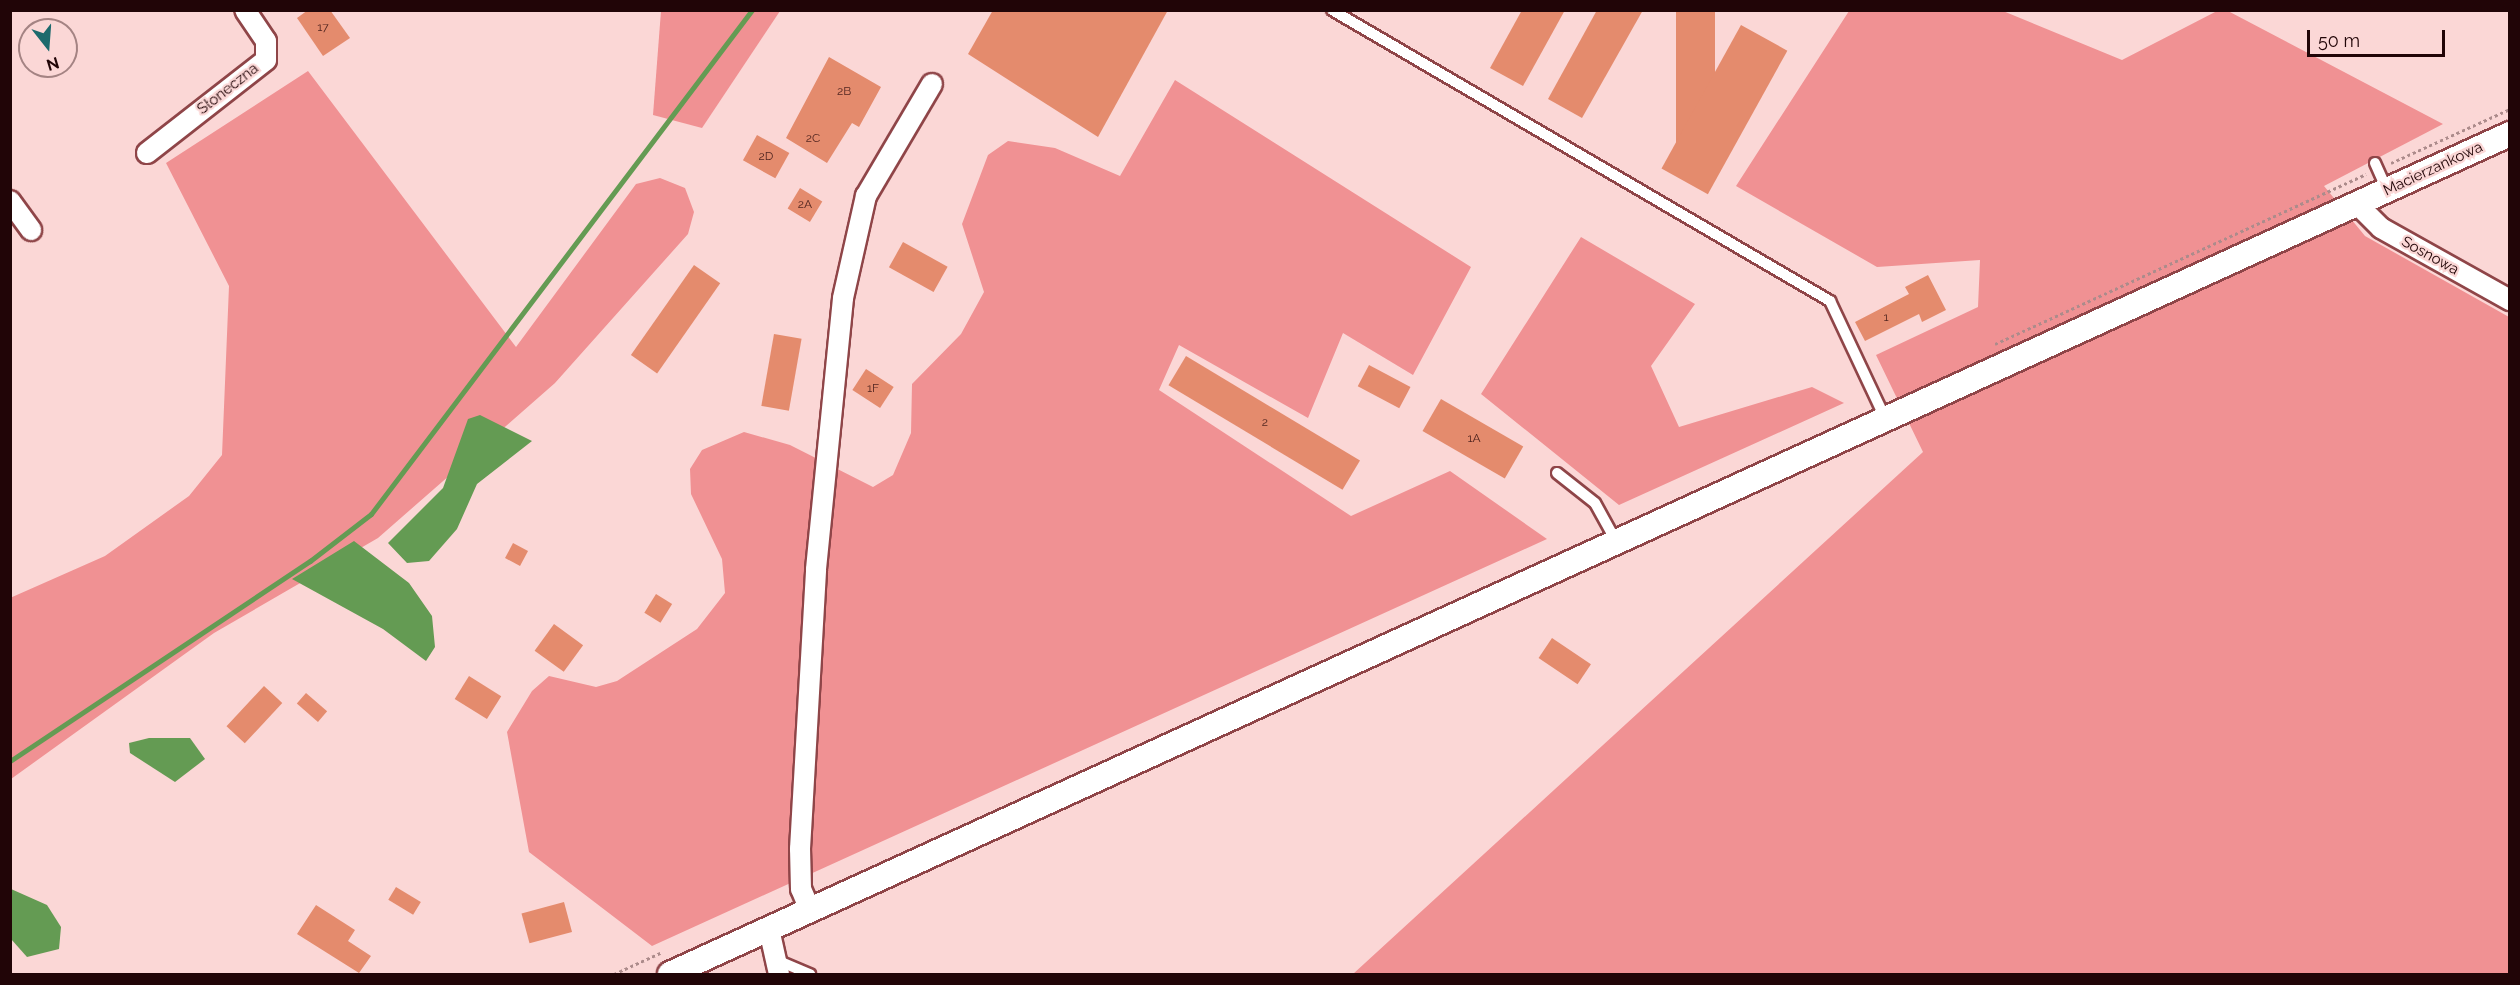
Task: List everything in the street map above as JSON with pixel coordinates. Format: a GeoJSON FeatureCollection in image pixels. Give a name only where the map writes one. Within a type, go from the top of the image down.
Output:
{"type":"FeatureCollection","features":[{"type":"Feature","properties":{"kind":"street","name":"Słoneczna"},"geometry":{"type":"LineString","coordinates":[[147,153],[266,60],[266,41],[245,10]]}},
{"type":"Feature","properties":{"kind":"street"},"geometry":{"type":"LineString","coordinates":[[810,910],[801,889],[801,838],[817,558],[843,298],[866,196],[932,84]]}},
{"type":"Feature","properties":{"kind":"street","name":"Macierzankowa"},"geometry":{"type":"LineString","coordinates":[[670,975],[2510,134]]}},
{"type":"Feature","properties":{"kind":"street"},"geometry":{"type":"LineString","coordinates":[[10,201],[31,230]]}},
{"type":"Feature","properties":{"kind":"street","name":"Sosnowa"},"geometry":{"type":"LineString","coordinates":[[2357,204],[2381,228],[2510,300]]}},
{"type":"Feature","properties":{"kind":"street"},"geometry":{"type":"LineString","coordinates":[[769,929],[779,968]]}},
{"type":"Feature","properties":{"kind":"lane"},"geometry":{"type":"LineString","coordinates":[[1332,10],[1830,301],[1885,418]]}},
{"type":"Feature","properties":{"kind":"lane"},"geometry":{"type":"LineString","coordinates":[[2375,163],[2387,190]]}},
{"type":"Feature","properties":{"kind":"lane"},"geometry":{"type":"LineString","coordinates":[[1557,473],[1595,503],[1616,541]]}},
{"type":"Feature","properties":{"kind":"lane"},"geometry":{"type":"LineString","coordinates":[[779,968],[810,975]]}},
{"type":"Feature","properties":{"kind":"shaded area"},"geometry":{"type":"Polygon","coordinates":[[[661,11],[780,11],[702,128],[653,115],[661,11]]]}},
{"type":"Feature","properties":{"kind":"shaded area"},"geometry":{"type":"Polygon","coordinates":[[[1849,11],[2003,11],[2122,60],[2217,11],[2228,11],[2443,124],[2324,186],[2365,236],[2509,317],[2509,974],[1353,974],[1923,452],[1876,355],[1978,307],[1980,260],[1877,267],[1736,186],[1849,11]]]}},
{"type":"Feature","properties":{"kind":"shaded area"},"geometry":{"type":"Polygon","coordinates":[[[308,71],[516,347],[636,184],[660,178],[685,188],[694,212],[688,234],[555,383],[378,538],[214,633],[11,779],[10,598],[105,556],[189,496],[222,455],[229,286],[166,163],[308,71]]]}},
{"type":"Feature","properties":{"kind":"shaded area"},"geometry":{"type":"Polygon","coordinates":[[[1175,80],[1471,267],[1413,375],[1343,333],[1308,418],[1179,345],[1159,390],[1351,516],[1450,471],[1547,539],[652,946],[529,852],[507,732],[532,691],[549,676],[596,687],[617,681],[697,629],[725,593],[722,559],[691,494],[690,469],[702,450],[744,432],[790,445],[873,487],[893,475],[911,433],[912,384],[961,334],[984,292],[962,224],[988,155],[1008,141],[1055,148],[1120,176],[1175,80]]]}},
{"type":"Feature","properties":{"kind":"shaded area"},"geometry":{"type":"Polygon","coordinates":[[[1581,237],[1695,304],[1651,366],[1679,427],[1812,387],[1844,403],[1619,505],[1481,394],[1581,237]]]}},
{"type":"Feature","properties":{"kind":"shaded area"},"geometry":{"type":"Polygon","coordinates":[[[480,415],[532,441],[477,484],[457,529],[429,561],[407,563],[388,543],[443,488],[468,419],[480,415]]]}},
{"type":"Feature","properties":{"kind":"shaded area"},"geometry":{"type":"Polygon","coordinates":[[[354,541],[409,583],[432,616],[435,647],[426,661],[383,629],[292,579],[354,541]]]}},
{"type":"Feature","properties":{"kind":"shaded area"},"geometry":{"type":"Polygon","coordinates":[[[149,738],[190,738],[205,759],[175,782],[130,753],[129,743],[149,738]]]}},
{"type":"Feature","properties":{"kind":"shaded area"},"geometry":{"type":"Polygon","coordinates":[[[11,889],[47,905],[61,927],[59,949],[27,957],[11,939],[11,889]]]}},
{"type":"Feature","properties":{"kind":"building"},"geometry":{"type":"Polygon","coordinates":[[[308,10],[330,10],[350,38],[323,56],[297,18],[308,10]]]}},
{"type":"Feature","properties":{"kind":"building"},"geometry":{"type":"Polygon","coordinates":[[[993,10],[1168,10],[1098,137],[968,54],[993,10]]]}},
{"type":"Feature","properties":{"kind":"building"},"geometry":{"type":"Polygon","coordinates":[[[1522,10],[1565,10],[1523,86],[1490,68],[1522,10]]]}},
{"type":"Feature","properties":{"kind":"building"},"geometry":{"type":"Polygon","coordinates":[[[1597,10],[1643,10],[1582,118],[1548,99],[1597,10]]]}},
{"type":"Feature","properties":{"kind":"building"},"geometry":{"type":"Polygon","coordinates":[[[1676,10],[1715,10],[1715,153],[1676,153],[1676,10]]]}},
{"type":"Feature","properties":{"kind":"building"},"geometry":{"type":"Polygon","coordinates":[[[1741,25],[1787,51],[1708,194],[1661,168],[1741,25]]]}},
{"type":"Feature","properties":{"kind":"building"},"geometry":{"type":"Polygon","coordinates":[[[829,57],[881,87],[859,127],[852,123],[827,163],[786,138],[829,57]]]}},
{"type":"Feature","properties":{"kind":"building"},"geometry":{"type":"Polygon","coordinates":[[[757,135],[789,153],[775,178],[743,160],[757,135]]]}},
{"type":"Feature","properties":{"kind":"building"},"geometry":{"type":"Polygon","coordinates":[[[800,188],[822,201],[810,222],[788,209],[800,188]]]}},
{"type":"Feature","properties":{"kind":"building"},"geometry":{"type":"Polygon","coordinates":[[[903,242],[948,267],[934,292],[889,267],[903,242]]]}},
{"type":"Feature","properties":{"kind":"building"},"geometry":{"type":"Polygon","coordinates":[[[694,265],[720,283],[657,373],[631,355],[694,265]]]}},
{"type":"Feature","properties":{"kind":"building"},"geometry":{"type":"Polygon","coordinates":[[[1928,275],[1946,310],[1922,322],[1919,314],[1865,341],[1855,322],[1909,294],[1905,287],[1928,275]]]}},
{"type":"Feature","properties":{"kind":"building"},"geometry":{"type":"Polygon","coordinates":[[[774,334],[802,339],[789,411],[761,406],[774,334]]]}},
{"type":"Feature","properties":{"kind":"building"},"geometry":{"type":"Polygon","coordinates":[[[1186,356],[1360,461],[1342,490],[1168,385],[1186,356]]]}},
{"type":"Feature","properties":{"kind":"building"},"geometry":{"type":"Polygon","coordinates":[[[1369,365],[1410,387],[1399,408],[1358,386],[1369,365]]]}},
{"type":"Feature","properties":{"kind":"building"},"geometry":{"type":"Polygon","coordinates":[[[866,369],[894,387],[880,408],[852,390],[866,369]]]}},
{"type":"Feature","properties":{"kind":"building"},"geometry":{"type":"Polygon","coordinates":[[[1441,399],[1523,446],[1505,479],[1422,431],[1441,399]]]}},
{"type":"Feature","properties":{"kind":"building"},"geometry":{"type":"Polygon","coordinates":[[[513,543],[528,551],[520,566],[505,558],[513,543]]]}},
{"type":"Feature","properties":{"kind":"building"},"geometry":{"type":"Polygon","coordinates":[[[656,594],[672,604],[660,623],[644,613],[656,594]]]}},
{"type":"Feature","properties":{"kind":"building"},"geometry":{"type":"Polygon","coordinates":[[[554,624],[583,645],[564,672],[535,651],[554,624]]]}},
{"type":"Feature","properties":{"kind":"building"},"geometry":{"type":"Polygon","coordinates":[[[1552,638],[1591,664],[1578,684],[1539,658],[1552,638]]]}},
{"type":"Feature","properties":{"kind":"building"},"geometry":{"type":"Polygon","coordinates":[[[469,676],[501,696],[487,719],[455,699],[469,676]]]}},
{"type":"Feature","properties":{"kind":"building"},"geometry":{"type":"Polygon","coordinates":[[[264,686],[282,703],[245,743],[226,726],[264,686]]]}},
{"type":"Feature","properties":{"kind":"building"},"geometry":{"type":"Polygon","coordinates":[[[306,693],[327,711],[318,722],[297,704],[306,693]]]}},
{"type":"Feature","properties":{"kind":"building"},"geometry":{"type":"Polygon","coordinates":[[[396,887],[421,902],[413,915],[388,900],[396,887]]]}},
{"type":"Feature","properties":{"kind":"building"},"geometry":{"type":"Polygon","coordinates":[[[564,902],[572,932],[530,943],[521,913],[564,902]]]}},
{"type":"Feature","properties":{"kind":"building"},"geometry":{"type":"Polygon","coordinates":[[[316,905],[355,930],[348,941],[371,956],[359,973],[297,934],[316,905]]]}},
{"type":"Feature","properties":{"kind":"waterway"},"geometry":{"type":"LineString","coordinates":[[10,761],[310,561],[371,514],[752,10]]}}]}
